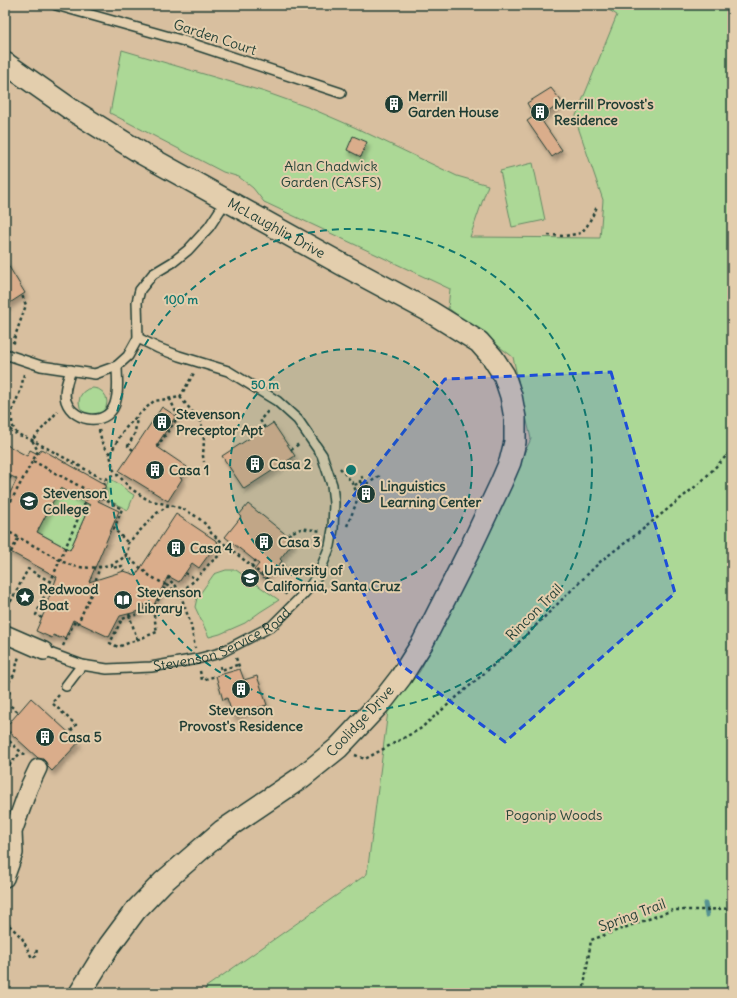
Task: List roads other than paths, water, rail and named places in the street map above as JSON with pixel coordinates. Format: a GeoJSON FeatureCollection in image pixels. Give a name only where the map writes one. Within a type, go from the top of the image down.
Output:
{"type":"FeatureCollection","features":[{"type":"Feature","properties":{"kind":"street","name":"McLaughlin Drive"},"geometry":{"type":"LineString","coordinates":[[5,63],[72,110],[143,154],[226,201],[429,311],[479,342],[493,358],[504,375],[511,396],[515,418]]}},
{"type":"Feature","properties":{"kind":"street","name":"Coolidge Drive"},"geometry":{"type":"LineString","coordinates":[[80,993],[109,946],[135,911],[163,882],[222,831],[302,777],[338,748],[384,699],[401,677],[423,642],[469,551],[501,483],[510,462],[515,442],[515,418]]}},
{"type":"Feature","properties":{"kind":"street","name":"Stevenson Service Road"},"geometry":{"type":"LineString","coordinates":[[5,634],[52,654]]}},
{"type":"Feature","properties":{"kind":"street"},"geometry":{"type":"LineString","coordinates":[[5,878],[14,853],[13,832],[28,787],[33,762]]}},
{"type":"Feature","properties":{"kind":"lane","name":"Garden Court"},"geometry":{"type":"LineString","coordinates":[[56,5],[184,41],[341,93]]}},
{"type":"Feature","properties":{"kind":"lane"},"geometry":{"type":"LineString","coordinates":[[5,354],[41,366],[96,374],[118,366],[128,356],[138,338],[137,302],[140,290],[152,274],[173,262],[188,250],[209,227],[226,201]]}},
{"type":"Feature","properties":{"kind":"lane","name":"Stevenson Service Road"},"geometry":{"type":"LineString","coordinates":[[52,654],[82,665],[107,669],[151,667],[197,659],[220,653],[272,626],[309,588],[319,573],[333,529],[334,503],[332,485],[322,455],[298,420],[277,401],[228,371],[199,363],[158,348],[138,338]]}},
{"type":"Feature","properties":{"kind":"lane"},"geometry":{"type":"LineString","coordinates":[[71,370],[65,391],[66,401],[73,411],[83,417],[96,420],[104,417],[112,410],[116,401],[118,366]]}},
{"type":"Feature","properties":{"kind":"lane"},"geometry":{"type":"LineString","coordinates":[[66,686],[82,665]]}},
{"type":"Feature","properties":{"kind":"waterway"},"geometry":{"type":"LineString","coordinates":[[705,904],[707,915]]}},
{"type":"Feature","properties":{"kind":"place","name":"Merrill Garden House"},"geometry":{"type":"Point","coordinates":[394,104]}},
{"type":"Feature","properties":{"kind":"place","name":"Merrill Provost's Residence"},"geometry":{"type":"Point","coordinates":[540,112]}},
{"type":"Feature","properties":{"kind":"place","name":"Stevenson Preceptor Apt"},"geometry":{"type":"Point","coordinates":[162,422]}},
{"type":"Feature","properties":{"kind":"place","name":"Casa 2"},"geometry":{"type":"Point","coordinates":[255,464]}},
{"type":"Feature","properties":{"kind":"place","name":"Casa 1"},"geometry":{"type":"Point","coordinates":[155,470]}},
{"type":"Feature","properties":{"kind":"place","name":"Linguistics Learning Center"},"geometry":{"type":"Point","coordinates":[366,494]}},
{"type":"Feature","properties":{"kind":"place","name":"Stevenson College"},"geometry":{"type":"Point","coordinates":[29,501]}},
{"type":"Feature","properties":{"kind":"place","name":"Casa 3"},"geometry":{"type":"Point","coordinates":[264,542]}},
{"type":"Feature","properties":{"kind":"place","name":"Casa 4"},"geometry":{"type":"Point","coordinates":[176,548]}},
{"type":"Feature","properties":{"kind":"place","name":"University of California, Santa Cruz"},"geometry":{"type":"Point","coordinates":[250,578]}},
{"type":"Feature","properties":{"kind":"place","name":"Redwood Boat"},"geometry":{"type":"Point","coordinates":[25,597]}},
{"type":"Feature","properties":{"kind":"place","name":"Stevenson Library"},"geometry":{"type":"Point","coordinates":[123,600]}},
{"type":"Feature","properties":{"kind":"place","name":"Stevenson Provost's Residence"},"geometry":{"type":"Point","coordinates":[241,689]}},
{"type":"Feature","properties":{"kind":"place","name":"Casa 5"},"geometry":{"type":"Point","coordinates":[45,737]}},
{"type":"Feature","properties":{"kind":"park label","name":"Alan Chadwick Garden (CASFS)"},"geometry":{"type":"Point","coordinates":[331,174]}},
{"type":"Feature","properties":{"kind":"park label","name":"Pogonip Woods"},"geometry":{"type":"Point","coordinates":[554,815]}}]}
